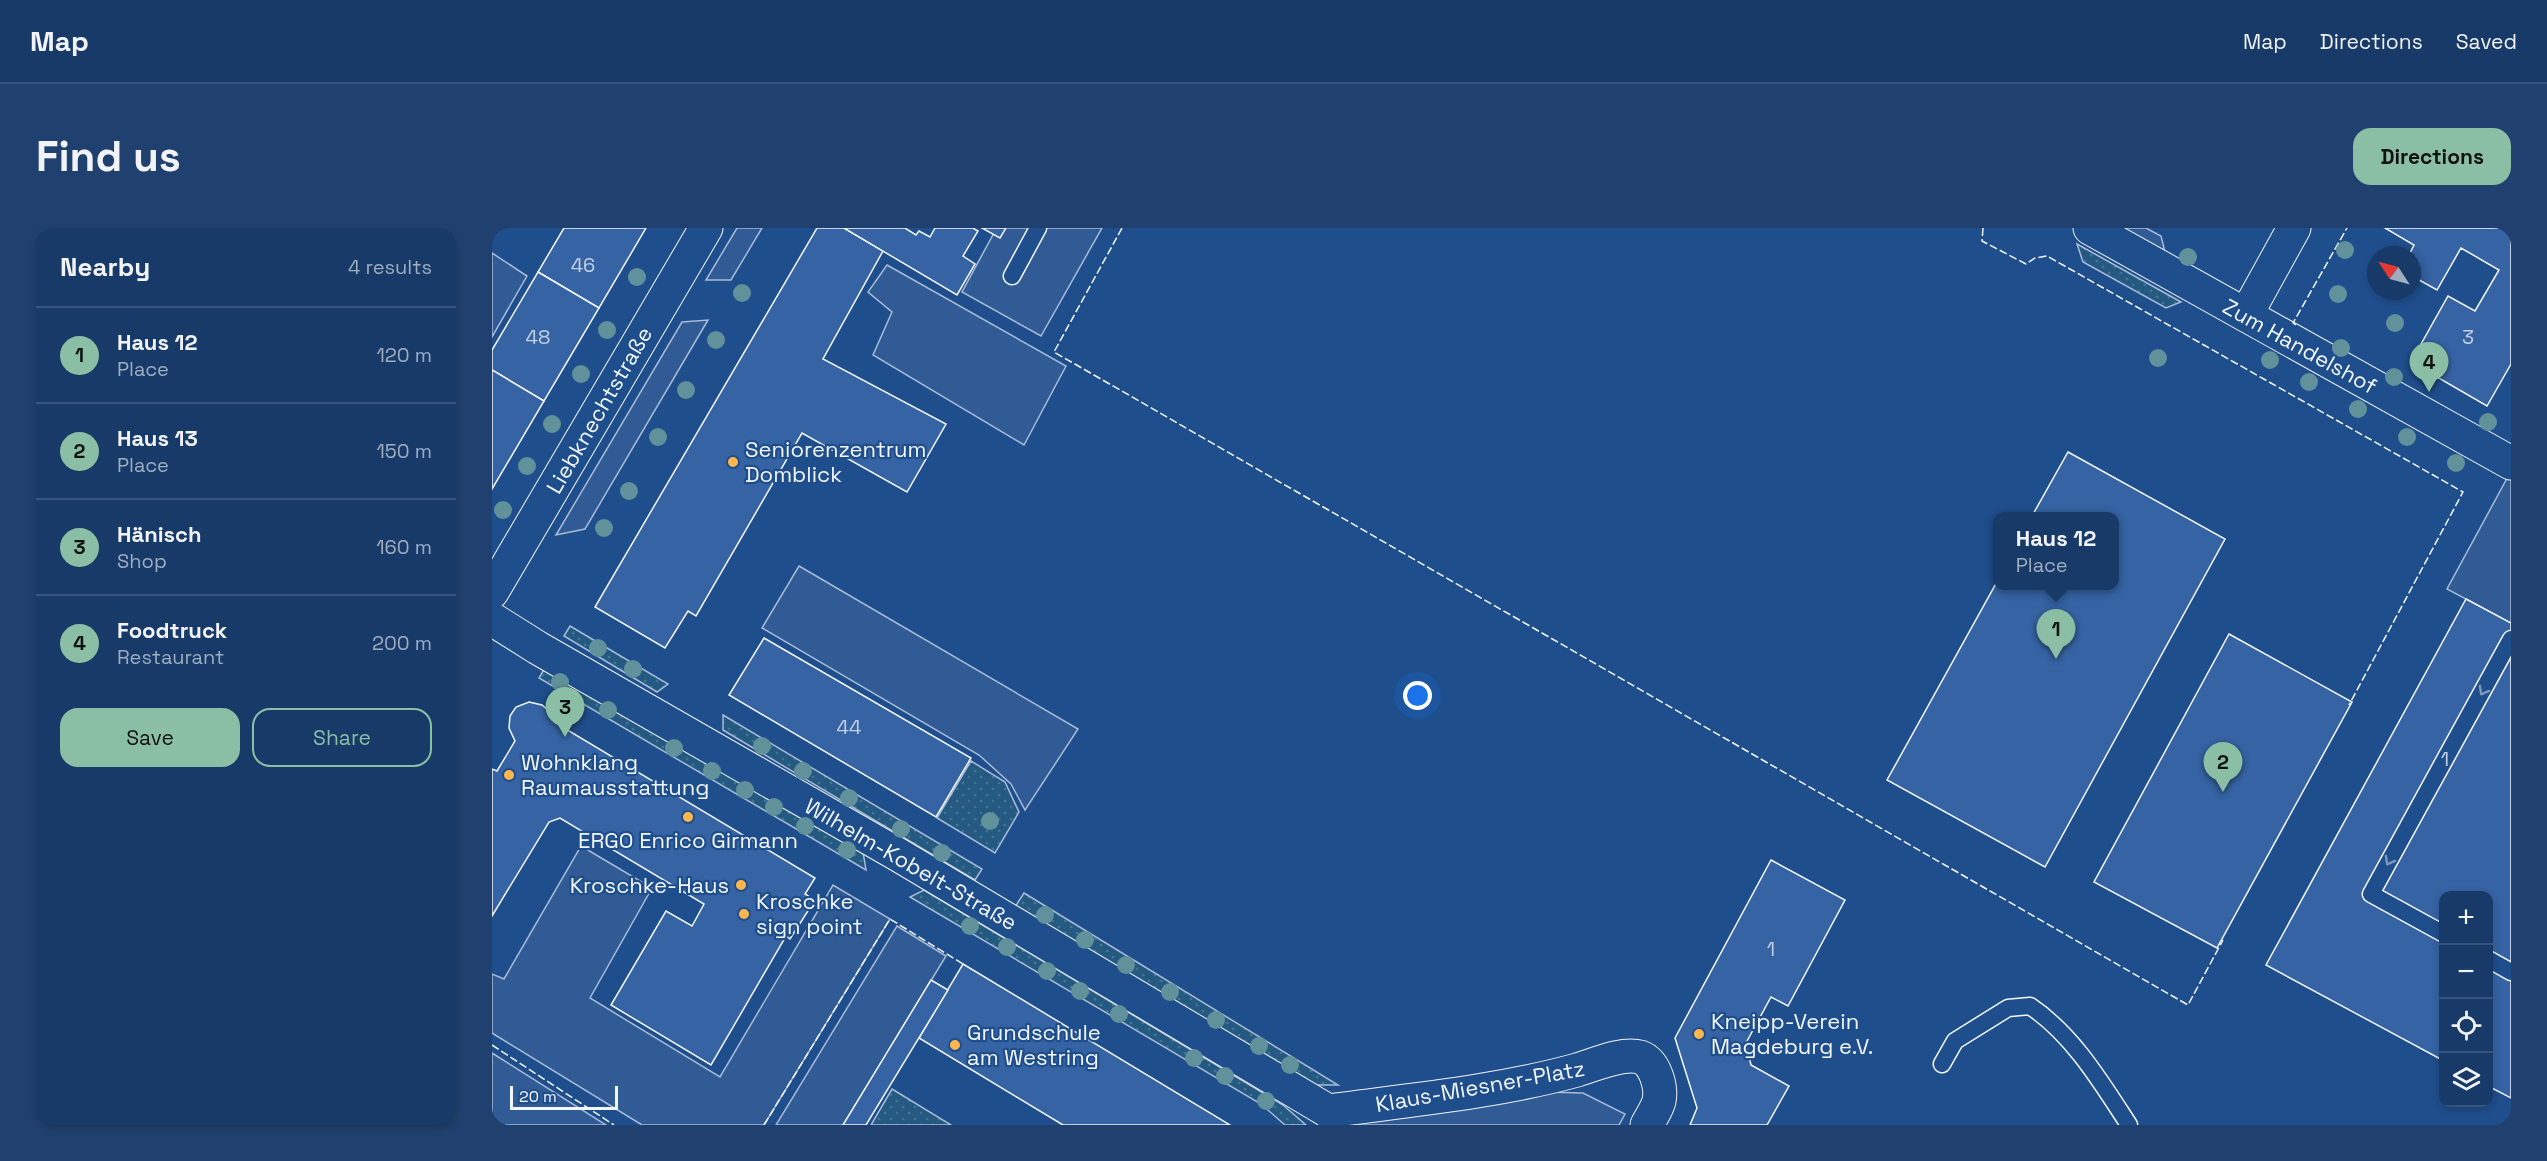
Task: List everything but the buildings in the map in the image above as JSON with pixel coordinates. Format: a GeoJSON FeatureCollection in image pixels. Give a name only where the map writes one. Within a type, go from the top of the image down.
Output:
{"type":"FeatureCollection","features":[{"type":"Feature","properties":{"kind":"street","name":"Liebknechtstraße"},"geometry":{"type":"LineString","coordinates":[[492,592],[706,228]]}},
{"type":"Feature","properties":{"kind":"street","name":"Zum Handelshof"},"geometry":{"type":"LineString","coordinates":[[2090,228],[2511,463]]}},
{"type":"Feature","properties":{"kind":"street"},"geometry":{"type":"LineString","coordinates":[[2246,315],[2294,228]]}},
{"type":"Feature","properties":{"kind":"street","name":"Wilhelm-Kobelt-Straße"},"geometry":{"type":"LineString","coordinates":[[492,619],[538,648],[897,854],[1331,1118]]}},
{"type":"Feature","properties":{"kind":"street","name":"Klaus-Miesner-Platz"},"geometry":{"type":"LineString","coordinates":[[1331,1118],[1552,1077],[1620,1058],[1638,1057],[1650,1065],[1659,1083],[1659,1101],[1647,1125]]}},
{"type":"Feature","properties":{"kind":"lane"},"geometry":{"type":"LineString","coordinates":[[1012,276],[1038,228]]}},
{"type":"Feature","properties":{"kind":"lane"},"geometry":{"type":"LineString","coordinates":[[2439,931],[2370,894],[2511,639]]}},
{"type":"Feature","properties":{"kind":"lane"},"geometry":{"type":"LineString","coordinates":[[2493,962],[2511,972]]}},
{"type":"Feature","properties":{"kind":"lane"},"geometry":{"type":"LineString","coordinates":[[1942,1064],[1955,1041],[2008,1008],[2030,1006],[2052,1020],[2071,1042],[2129,1125]]}},
{"type":"Feature","properties":{"kind":"shaded area"},"geometry":{"type":"Polygon","coordinates":[[[737,228],[762,228],[731,280],[706,280],[737,228]]]}},
{"type":"Feature","properties":{"kind":"shaded area"},"geometry":{"type":"Polygon","coordinates":[[[991,228],[1102,228],[1041,336],[962,292],[995,231],[991,228]]]}},
{"type":"Feature","properties":{"kind":"shaded area"},"geometry":{"type":"Polygon","coordinates":[[[2121,228],[2146,228],[2161,236],[2165,252],[2121,228]]]}},
{"type":"Feature","properties":{"kind":"shaded area"},"geometry":{"type":"Polygon","coordinates":[[[2077,244],[2181,302],[2166,308],[2083,262],[2077,244]]]}},
{"type":"Feature","properties":{"kind":"shaded area"},"geometry":{"type":"Polygon","coordinates":[[[492,253],[527,276],[492,337],[492,253]]]}},
{"type":"Feature","properties":{"kind":"shaded area"},"geometry":{"type":"Polygon","coordinates":[[[887,265],[1066,366],[1024,445],[873,355],[892,312],[868,292],[887,265]]]}},
{"type":"Feature","properties":{"kind":"shaded area"},"geometry":{"type":"Polygon","coordinates":[[[708,320],[585,529],[556,535],[682,322],[708,320]]]}},
{"type":"Feature","properties":{"kind":"shaded area"},"geometry":{"type":"Polygon","coordinates":[[[2511,471],[2511,623],[2447,589],[2511,471]]]}},
{"type":"Feature","properties":{"kind":"shaded area"},"geometry":{"type":"Polygon","coordinates":[[[799,566],[1078,729],[1025,810],[1011,784],[979,755],[762,628],[799,566]]]}},
{"type":"Feature","properties":{"kind":"shaded area"},"geometry":{"type":"Polygon","coordinates":[[[570,626],[668,684],[657,692],[564,636],[570,626]]]}},
{"type":"Feature","properties":{"kind":"shaded area"},"geometry":{"type":"Polygon","coordinates":[[[546,666],[863,852],[866,870],[539,678],[546,666]]]}},
{"type":"Feature","properties":{"kind":"shaded area"},"geometry":{"type":"Polygon","coordinates":[[[723,715],[982,869],[975,880],[723,730],[723,715]]]}},
{"type":"Feature","properties":{"kind":"shaded area"},"geometry":{"type":"Polygon","coordinates":[[[971,761],[1005,782],[1019,812],[995,853],[937,818],[971,761]]]}},
{"type":"Feature","properties":{"kind":"shaded area"},"geometry":{"type":"Polygon","coordinates":[[[581,846],[652,888],[590,998],[720,1077],[833,885],[890,919],[764,1125],[642,1125],[492,1033],[492,974],[504,979],[581,846]]]}},
{"type":"Feature","properties":{"kind":"shaded area"},"geometry":{"type":"Polygon","coordinates":[[[924,890],[1283,1105],[1306,1125],[1285,1125],[1261,1104],[910,897],[924,890]]]}},
{"type":"Feature","properties":{"kind":"shaded area"},"geometry":{"type":"Polygon","coordinates":[[[1024,893],[1338,1085],[1316,1085],[1015,907],[1024,893]]]}},
{"type":"Feature","properties":{"kind":"shaded area"},"geometry":{"type":"Polygon","coordinates":[[[897,926],[946,956],[843,1125],[776,1125],[897,926]]]}},
{"type":"Feature","properties":{"kind":"shaded area"},"geometry":{"type":"Polygon","coordinates":[[[492,1053],[606,1125],[492,1125],[492,1053]]]}},
{"type":"Feature","properties":{"kind":"shaded area"},"geometry":{"type":"Polygon","coordinates":[[[892,1089],[951,1125],[871,1125],[892,1089]]]}},
{"type":"Feature","properties":{"kind":"shaded area"},"geometry":{"type":"Polygon","coordinates":[[[1544,1092],[1583,1093],[1625,1114],[1619,1125],[1346,1125],[1544,1092]]]}},
{"type":"Feature","properties":{"kind":"fence"},"geometry":{"type":"LineString","coordinates":[[1122,228],[1054,352],[2188,1005],[2223,940]]}},
{"type":"Feature","properties":{"kind":"fence"},"geometry":{"type":"LineString","coordinates":[[1983,228],[1982,241],[2026,264],[2035,258],[2047,256],[2463,492],[2349,705]]}},
{"type":"Feature","properties":{"kind":"fence"},"geometry":{"type":"LineString","coordinates":[[2296,325],[2293,323],[2347,228]]}},
{"type":"Feature","properties":{"kind":"fence"},"geometry":{"type":"LineString","coordinates":[[764,1125],[890,919],[963,964]]}},
{"type":"Feature","properties":{"kind":"fence"},"geometry":{"type":"LineString","coordinates":[[492,1045],[614,1125]]}},
{"type":"Feature","properties":{"kind":"place","name":"Foodtruck"},"geometry":{"type":"Point","coordinates":[2429,392]}},
{"type":"Feature","properties":{"kind":"place","name":"Seniorenzentrum Domblick"},"geometry":{"type":"Point","coordinates":[733,462]}},
{"type":"Feature","properties":{"kind":"place","name":"Haus 12"},"geometry":{"type":"Point","coordinates":[2056,659]}},
{"type":"Feature","properties":{"kind":"place","name":"Hänisch"},"geometry":{"type":"Point","coordinates":[565,737]}},
{"type":"Feature","properties":{"kind":"place","name":"Wohnklang Raumausstattung"},"geometry":{"type":"Point","coordinates":[509,775]}},
{"type":"Feature","properties":{"kind":"place","name":"Haus 13"},"geometry":{"type":"Point","coordinates":[2223,792]}},
{"type":"Feature","properties":{"kind":"place","name":"ERGO Enrico Girmann"},"geometry":{"type":"Point","coordinates":[688,817]}},
{"type":"Feature","properties":{"kind":"place","name":"Kroschke-Haus"},"geometry":{"type":"Point","coordinates":[741,885]}},
{"type":"Feature","properties":{"kind":"place","name":"Kroschke sign point"},"geometry":{"type":"Point","coordinates":[744,914]}},
{"type":"Feature","properties":{"kind":"place","name":"Kneipp-Verein Magdeburg e.V."},"geometry":{"type":"Point","coordinates":[1699,1034]}},
{"type":"Feature","properties":{"kind":"place","name":"Grundschule am Westring"},"geometry":{"type":"Point","coordinates":[955,1045]}}]}
